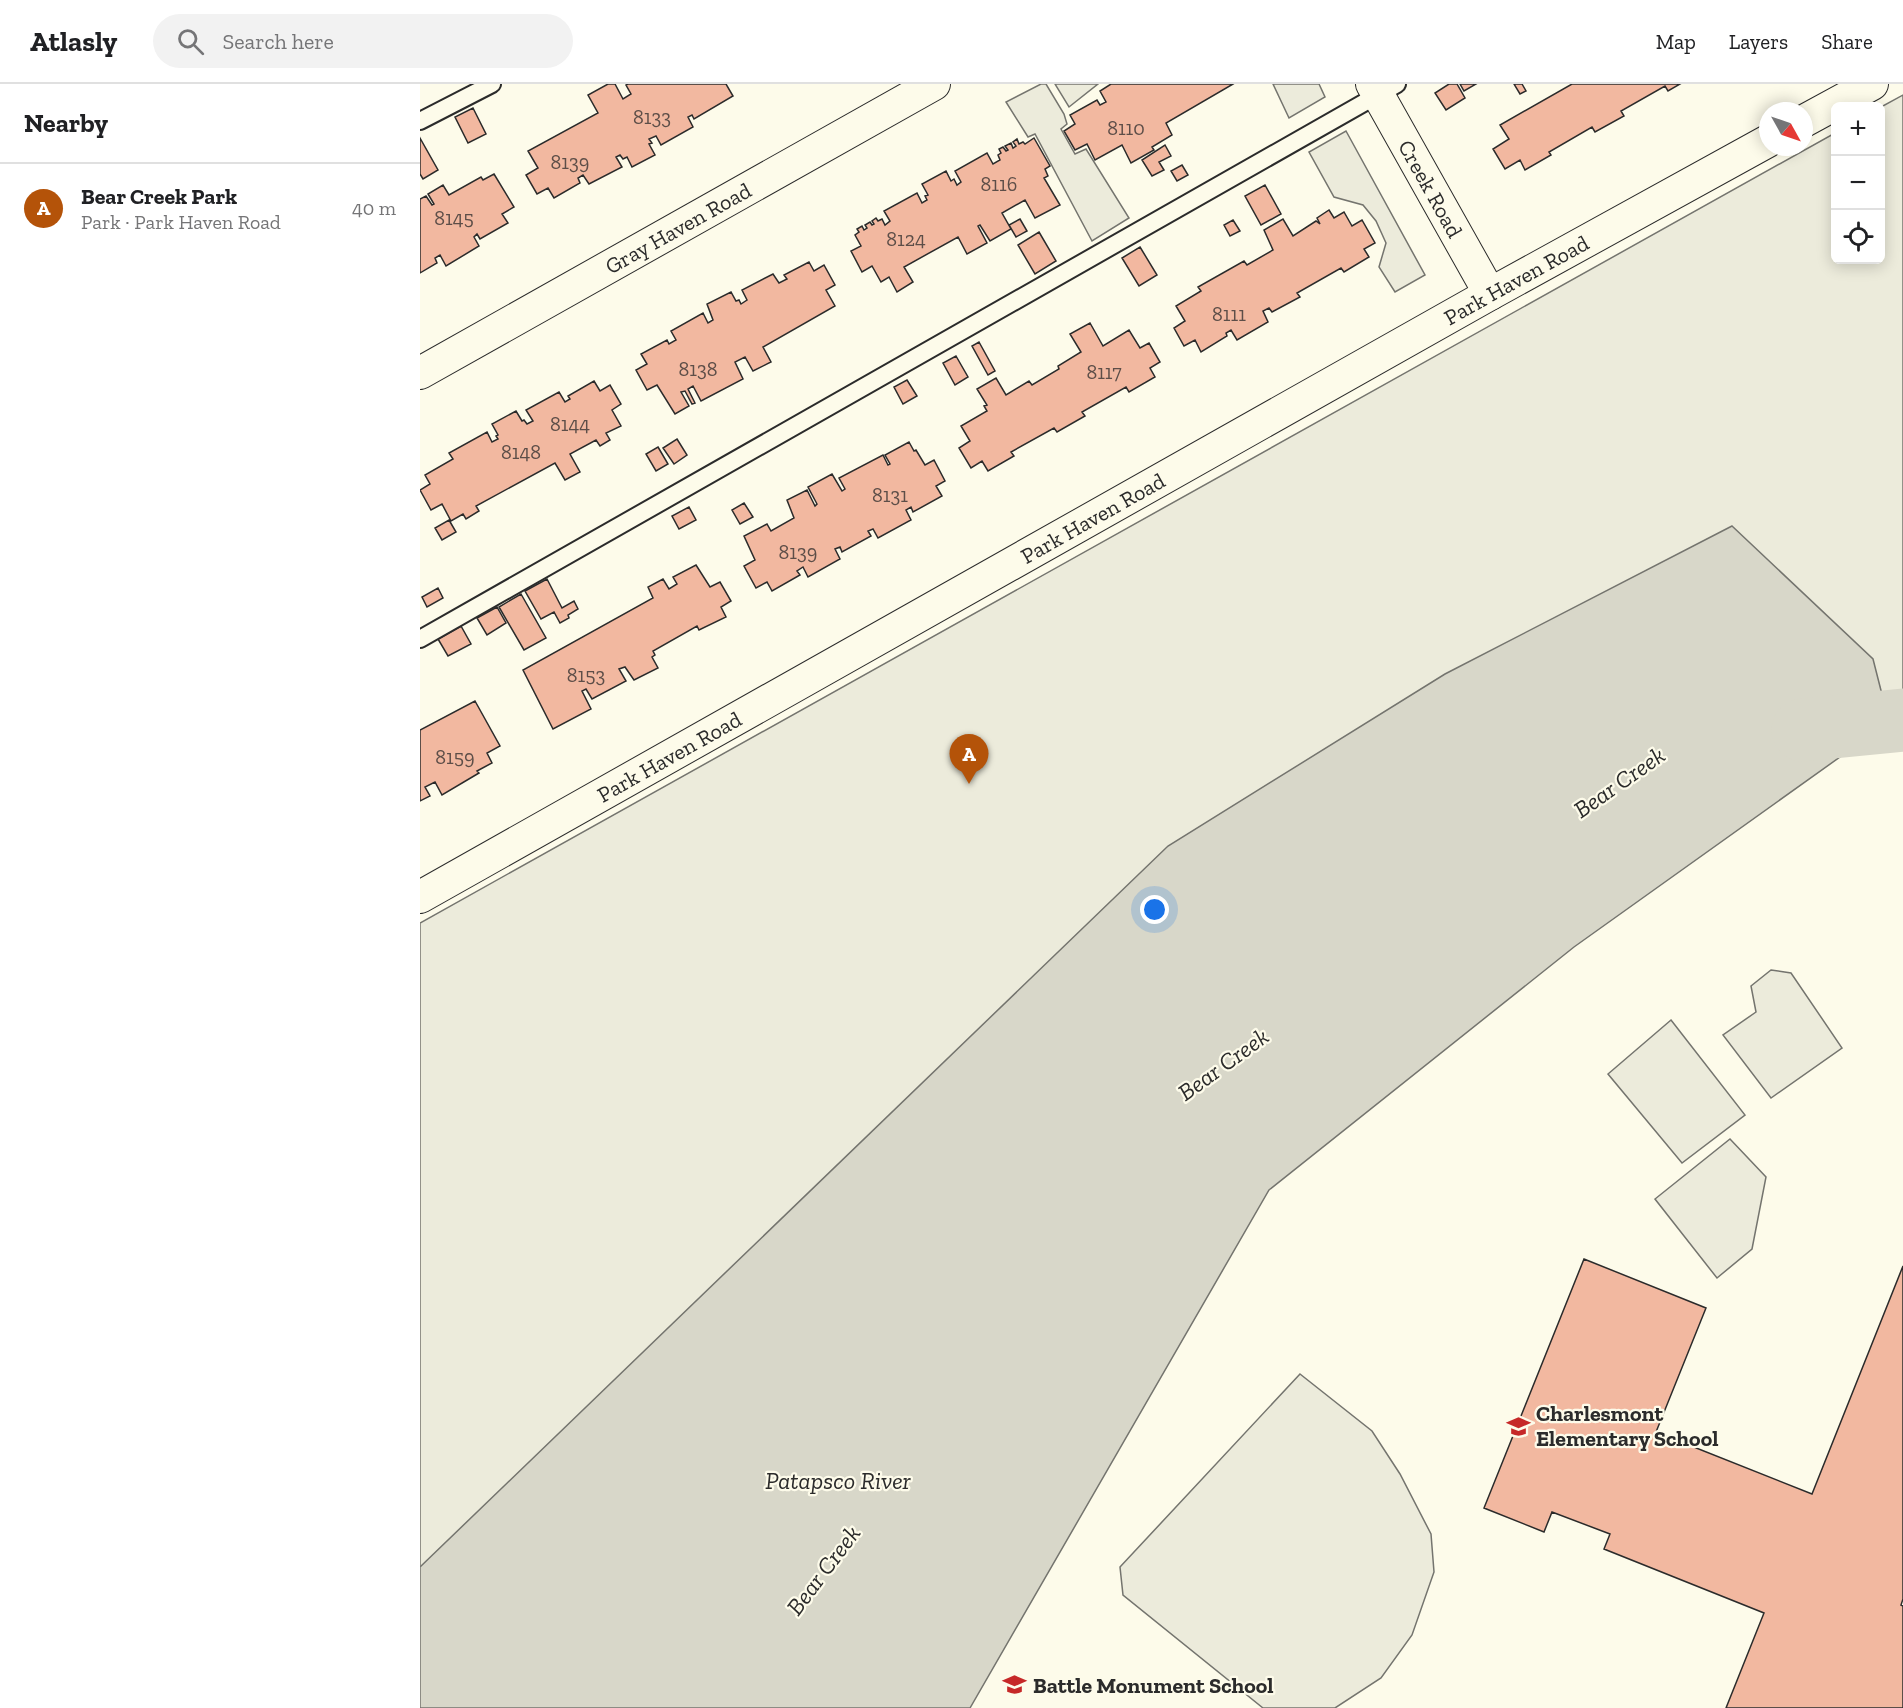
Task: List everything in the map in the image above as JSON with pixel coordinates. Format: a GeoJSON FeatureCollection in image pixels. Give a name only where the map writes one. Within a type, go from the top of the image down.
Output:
{"type":"FeatureCollection","features":[{"type":"Feature","properties":{"kind":"street","name":"Gray Haven Road"},"geometry":{"type":"LineString","coordinates":[[420,373],[934,84]]}},
{"type":"Feature","properties":{"kind":"street"},"geometry":{"type":"LineString","coordinates":[[1813,116],[1872,84]]}},
{"type":"Feature","properties":{"kind":"street","name":"Creek Road"},"geometry":{"type":"LineString","coordinates":[[1383,87],[1490,294]]}},
{"type":"Feature","properties":{"kind":"street","name":"Park Haven Road"},"geometry":{"type":"LineString","coordinates":[[420,897],[1490,294],[1759,146]]}},
{"type":"Feature","properties":{"kind":"lane"},"geometry":{"type":"LineString","coordinates":[[420,121],[492,84]]}},
{"type":"Feature","properties":{"kind":"lane"},"geometry":{"type":"LineString","coordinates":[[420,639],[1383,87]]}},
{"type":"Feature","properties":{"kind":"shaded area"},"geometry":{"type":"Polygon","coordinates":[[[1041,84],[1046,84],[1064,114],[1067,124],[1061,129],[1075,154],[1086,149],[1129,218],[1092,241],[1035,134],[1028,137],[1006,102],[1041,84]]]}},
{"type":"Feature","properties":{"kind":"shaded area"},"geometry":{"type":"Polygon","coordinates":[[[1055,84],[1098,84],[1069,107],[1055,84]]]}},
{"type":"Feature","properties":{"kind":"shaded area"},"geometry":{"type":"Polygon","coordinates":[[[1273,84],[1319,84],[1325,97],[1289,118],[1273,84]]]}},
{"type":"Feature","properties":{"kind":"shaded area"},"geometry":{"type":"Polygon","coordinates":[[[1903,95],[1903,720],[1889,722],[1872,659],[420,1628],[420,923],[1794,156],[1813,156],[1813,145],[1831,135],[1831,264],[1885,264],[1885,105],[1903,95]]]}},
{"type":"Feature","properties":{"kind":"shaded area"},"geometry":{"type":"Polygon","coordinates":[[[1346,131],[1425,275],[1395,292],[1379,267],[1386,243],[1376,221],[1363,205],[1334,197],[1309,152],[1346,131]]]}},
{"type":"Feature","properties":{"kind":"shaded area"},"geometry":{"type":"Polygon","coordinates":[[[1771,970],[1791,973],[1842,1048],[1771,1098],[1723,1035],[1756,1012],[1751,986],[1771,970]]]}},
{"type":"Feature","properties":{"kind":"shaded area"},"geometry":{"type":"Polygon","coordinates":[[[1671,1020],[1745,1115],[1682,1163],[1608,1074],[1671,1020]]]}},
{"type":"Feature","properties":{"kind":"shaded area"},"geometry":{"type":"Polygon","coordinates":[[[1730,1139],[1766,1177],[1752,1249],[1717,1278],[1655,1199],[1730,1139]]]}},
{"type":"Feature","properties":{"kind":"shaded area"},"geometry":{"type":"Polygon","coordinates":[[[1300,1374],[1372,1431],[1400,1474],[1431,1534],[1434,1572],[1412,1635],[1381,1678],[1335,1708],[1263,1708],[1123,1595],[1120,1567],[1300,1374]]]}},
{"type":"Feature","properties":{"kind":"water","name":"Patapsco River"},"geometry":{"type":"Polygon","coordinates":[[[1732,526],[1873,659],[1889,722],[1574,947],[1269,1190],[970,1708],[420,1708],[420,1567],[1168,846],[1445,674],[1732,526]]]}},
{"type":"Feature","properties":{"kind":"building"},"geometry":{"type":"Polygon","coordinates":[[[608,84],[615,84],[623,99],[631,94],[626,85],[628,84],[726,84],[733,96],[694,119],[692,115],[688,117],[693,127],[661,145],[656,136],[649,139],[655,155],[632,167],[627,157],[623,159],[620,155],[616,157],[622,167],[589,184],[583,175],[578,178],[580,183],[554,198],[548,188],[537,194],[526,175],[538,168],[528,151],[598,113],[588,95],[608,84]]]}},
{"type":"Feature","properties":{"kind":"building"},"geometry":{"type":"Polygon","coordinates":[[[1111,84],[1233,84],[1166,123],[1172,135],[1152,147],[1154,150],[1131,163],[1122,145],[1095,160],[1087,144],[1075,150],[1064,131],[1075,124],[1070,115],[1097,100],[1100,105],[1106,102],[1100,91],[1111,84]]]}},
{"type":"Feature","properties":{"kind":"building"},"geometry":{"type":"Polygon","coordinates":[[[1449,84],[1457,84],[1465,98],[1446,110],[1435,93],[1449,84]]]}},
{"type":"Feature","properties":{"kind":"building"},"geometry":{"type":"Polygon","coordinates":[[[1460,84],[1476,84],[1464,91],[1460,84]]]}},
{"type":"Feature","properties":{"kind":"building"},"geometry":{"type":"Polygon","coordinates":[[[1514,84],[1522,84],[1526,91],[1520,94],[1514,84]]]}},
{"type":"Feature","properties":{"kind":"building"},"geometry":{"type":"Polygon","coordinates":[[[1572,84],[1680,84],[1668,91],[1665,86],[1621,111],[1624,116],[1595,132],[1592,127],[1549,152],[1551,155],[1525,170],[1520,160],[1505,169],[1493,149],[1509,139],[1500,125],[1572,84]]]}},
{"type":"Feature","properties":{"kind":"building"},"geometry":{"type":"Polygon","coordinates":[[[473,108],[486,134],[468,143],[455,117],[473,108]]]}},
{"type":"Feature","properties":{"kind":"building"},"geometry":{"type":"Polygon","coordinates":[[[420,138],[438,170],[423,179],[420,174],[420,138]]]}},
{"type":"Feature","properties":{"kind":"building"},"geometry":{"type":"Polygon","coordinates":[[[1034,138],[1050,166],[1045,169],[1048,176],[1044,178],[1060,205],[1035,218],[1025,200],[1002,213],[1011,229],[990,241],[980,225],[978,226],[987,243],[967,254],[958,237],[904,267],[913,282],[897,292],[889,277],[881,282],[872,266],[862,272],[851,251],[861,246],[855,235],[859,232],[857,229],[862,226],[864,230],[867,228],[865,225],[870,222],[874,224],[872,221],[876,218],[878,221],[882,219],[885,225],[890,221],[884,211],[917,193],[922,203],[927,200],[925,196],[928,195],[922,184],[946,171],[951,181],[954,179],[957,185],[961,182],[955,171],[987,153],[993,164],[1000,160],[999,149],[1003,147],[1006,151],[1008,150],[1005,146],[1011,143],[1013,148],[1016,146],[1013,142],[1017,139],[1019,144],[1023,142],[1025,144],[1034,138]]]}},
{"type":"Feature","properties":{"kind":"building"},"geometry":{"type":"Polygon","coordinates":[[[1165,145],[1171,156],[1159,162],[1164,170],[1152,176],[1142,160],[1165,145]]]}},
{"type":"Feature","properties":{"kind":"building"},"geometry":{"type":"Polygon","coordinates":[[[1182,165],[1188,175],[1177,181],[1171,171],[1182,165]]]}},
{"type":"Feature","properties":{"kind":"building"},"geometry":{"type":"Polygon","coordinates":[[[494,174],[514,207],[502,214],[508,223],[480,239],[477,234],[474,237],[479,246],[446,266],[440,255],[435,258],[437,263],[420,273],[420,199],[426,196],[432,205],[434,204],[428,194],[443,185],[449,195],[481,177],[483,180],[494,174]]]}},
{"type":"Feature","properties":{"kind":"building"},"geometry":{"type":"Polygon","coordinates":[[[1265,185],[1281,214],[1261,225],[1245,196],[1265,185]]]}},
{"type":"Feature","properties":{"kind":"building"},"geometry":{"type":"Polygon","coordinates":[[[1329,210],[1334,218],[1344,212],[1352,226],[1362,220],[1375,243],[1364,249],[1369,257],[1344,272],[1341,268],[1297,293],[1300,297],[1272,312],[1269,308],[1263,311],[1268,322],[1237,340],[1231,330],[1226,333],[1227,336],[1201,352],[1195,340],[1184,346],[1174,328],[1185,321],[1176,306],[1201,291],[1198,287],[1244,261],[1247,265],[1273,250],[1264,230],[1283,219],[1293,236],[1316,221],[1320,224],[1317,218],[1329,210]]]}},
{"type":"Feature","properties":{"kind":"building"},"geometry":{"type":"Polygon","coordinates":[[[1020,219],[1027,231],[1016,237],[1009,225],[1020,219]]]}},
{"type":"Feature","properties":{"kind":"building"},"geometry":{"type":"Polygon","coordinates":[[[1233,220],[1240,231],[1230,236],[1224,225],[1233,220]]]}},
{"type":"Feature","properties":{"kind":"building"},"geometry":{"type":"Polygon","coordinates":[[[1039,232],[1056,261],[1035,274],[1018,245],[1039,232]]]}},
{"type":"Feature","properties":{"kind":"building"},"geometry":{"type":"Polygon","coordinates":[[[1140,247],[1157,275],[1139,286],[1122,258],[1140,247]]]}},
{"type":"Feature","properties":{"kind":"building"},"geometry":{"type":"Polygon","coordinates":[[[809,262],[814,271],[824,265],[835,285],[826,290],[835,306],[763,347],[771,362],[753,371],[745,357],[735,362],[743,379],[701,401],[693,386],[688,389],[695,403],[692,404],[685,391],[681,392],[689,406],[675,414],[657,385],[647,390],[636,370],[647,364],[641,354],[667,340],[669,344],[676,340],[671,331],[703,313],[708,323],[713,320],[707,304],[731,292],[736,301],[739,300],[741,304],[747,300],[742,290],[773,274],[779,283],[787,279],[784,275],[809,262]]]}},
{"type":"Feature","properties":{"kind":"building"},"geometry":{"type":"Polygon","coordinates":[[[1090,323],[1103,346],[1129,330],[1140,348],[1149,343],[1160,362],[1150,368],[1155,377],[1129,392],[1126,387],[1082,412],[1085,416],[1057,432],[1054,428],[1011,452],[1014,456],[988,471],[982,461],[971,468],[959,448],[970,441],[961,426],[987,411],[984,406],[987,405],[977,389],[996,378],[1006,395],[1029,381],[1032,385],[1059,369],[1058,366],[1081,352],[1070,334],[1090,323]]]}},
{"type":"Feature","properties":{"kind":"building"},"geometry":{"type":"Polygon","coordinates":[[[979,342],[995,371],[988,375],[972,346],[979,342]]]}},
{"type":"Feature","properties":{"kind":"building"},"geometry":{"type":"Polygon","coordinates":[[[956,356],[968,377],[955,385],[943,363],[956,356]]]}},
{"type":"Feature","properties":{"kind":"building"},"geometry":{"type":"Polygon","coordinates":[[[907,380],[917,396],[903,404],[894,387],[907,380]]]}},
{"type":"Feature","properties":{"kind":"building"},"geometry":{"type":"Polygon","coordinates":[[[594,381],[600,391],[610,385],[621,404],[612,410],[621,426],[606,433],[610,440],[600,446],[596,440],[570,454],[580,472],[565,480],[555,463],[476,506],[479,511],[466,519],[463,514],[451,521],[442,504],[431,510],[420,490],[430,484],[425,475],[453,459],[449,453],[487,432],[492,442],[498,439],[496,436],[498,435],[492,424],[516,411],[522,421],[524,420],[527,424],[533,421],[526,410],[559,392],[565,402],[570,399],[568,396],[594,381]]]}},
{"type":"Feature","properties":{"kind":"building"},"geometry":{"type":"Polygon","coordinates":[[[677,439],[687,455],[674,464],[663,448],[677,439]]]}},
{"type":"Feature","properties":{"kind":"building"},"geometry":{"type":"Polygon","coordinates":[[[909,442],[925,465],[934,460],[945,481],[936,486],[942,496],[913,512],[911,507],[906,510],[911,520],[878,538],[873,529],[868,531],[871,536],[842,552],[840,547],[835,549],[840,559],[808,577],[803,567],[797,571],[800,575],[772,591],[767,582],[756,588],[744,566],[755,560],[744,536],[767,524],[771,531],[794,518],[787,500],[807,490],[815,506],[817,504],[808,487],[832,474],[842,491],[845,489],[839,478],[883,455],[888,465],[890,464],[885,455],[909,442]]]}},
{"type":"Feature","properties":{"kind":"building"},"geometry":{"type":"Polygon","coordinates":[[[658,447],[668,464],[656,471],[646,454],[658,447]]]}},
{"type":"Feature","properties":{"kind":"building"},"geometry":{"type":"Polygon","coordinates":[[[744,503],[753,517],[740,524],[732,510],[744,503]]]}},
{"type":"Feature","properties":{"kind":"building"},"geometry":{"type":"Polygon","coordinates":[[[689,507],[696,520],[679,529],[672,516],[689,507]]]}},
{"type":"Feature","properties":{"kind":"building"},"geometry":{"type":"Polygon","coordinates":[[[449,520],[456,532],[442,540],[435,528],[449,520]]]}},
{"type":"Feature","properties":{"kind":"building"},"geometry":{"type":"Polygon","coordinates":[[[696,565],[710,587],[720,582],[731,601],[721,607],[726,617],[699,630],[697,626],[653,651],[655,655],[652,657],[658,668],[634,680],[625,667],[619,669],[626,681],[592,699],[586,689],[582,691],[591,709],[553,729],[523,670],[653,598],[648,587],[663,579],[669,589],[677,584],[673,577],[696,565]]]}},
{"type":"Feature","properties":{"kind":"building"},"geometry":{"type":"Polygon","coordinates":[[[547,579],[562,608],[574,601],[578,609],[560,623],[554,612],[541,619],[525,591],[547,579]]]}},
{"type":"Feature","properties":{"kind":"building"},"geometry":{"type":"Polygon","coordinates":[[[438,588],[443,598],[427,607],[422,597],[438,588]]]}},
{"type":"Feature","properties":{"kind":"building"},"geometry":{"type":"Polygon","coordinates":[[[521,594],[546,638],[524,650],[499,607],[521,594]]]}},
{"type":"Feature","properties":{"kind":"building"},"geometry":{"type":"Polygon","coordinates":[[[497,607],[506,623],[487,635],[477,618],[497,607]]]}},
{"type":"Feature","properties":{"kind":"building"},"geometry":{"type":"Polygon","coordinates":[[[461,626],[471,644],[448,656],[438,639],[461,626]]]}},
{"type":"Feature","properties":{"kind":"building"},"geometry":{"type":"Polygon","coordinates":[[[475,701],[500,746],[487,753],[492,763],[442,795],[435,782],[425,787],[430,796],[420,801],[420,730],[475,701]]]}},
{"type":"Feature","properties":{"kind":"building"},"geometry":{"type":"Polygon","coordinates":[[[1584,1259],[1706,1308],[1656,1432],[1812,1494],[1903,1266],[1903,1599],[1901,1605],[1903,1606],[1903,1708],[1726,1708],[1764,1613],[1604,1549],[1610,1534],[1552,1512],[1544,1532],[1484,1508],[1584,1259]]]}},
{"type":"Feature","properties":{"kind":"waterway","name":"Bear Creek"},"geometry":{"type":"LineString","coordinates":[[1803,730],[1903,720]]}},
{"type":"Feature","properties":{"kind":"place","name":"Bear Creek Park"},"geometry":{"type":"Point","coordinates":[969,784]}},
{"type":"Feature","properties":{"kind":"place","name":"Charlesmont Elementary School"},"geometry":{"type":"Point","coordinates":[1518,1426]}},
{"type":"Feature","properties":{"kind":"place","name":"Battle Monument School"},"geometry":{"type":"Point","coordinates":[1015,1685]}}]}
